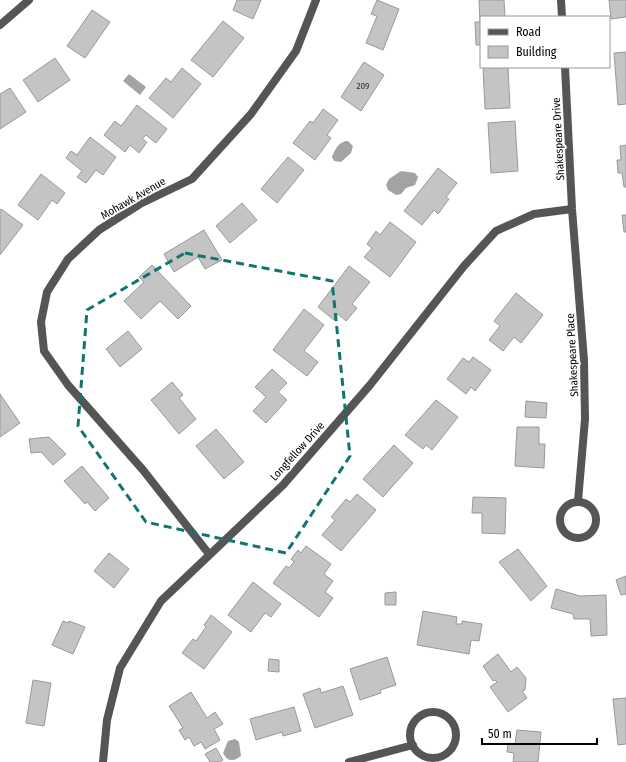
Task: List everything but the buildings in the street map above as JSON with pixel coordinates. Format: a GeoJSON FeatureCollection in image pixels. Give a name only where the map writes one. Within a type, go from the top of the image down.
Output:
{"type":"FeatureCollection","features":[{"type":"Feature","properties":{"kind":"street"},"geometry":{"type":"LineString","coordinates":[[0,25],[29,0]]}},
{"type":"Feature","properties":{"kind":"street","name":"Mohawk Avenue"},"geometry":{"type":"LineString","coordinates":[[209,554],[143,470],[68,385],[44,351],[41,322],[47,292],[68,259],[99,230],[140,204],[192,179],[251,114],[296,51],[316,0]]}},
{"type":"Feature","properties":{"kind":"street"},"geometry":{"type":"LineString","coordinates":[[561,0],[562,16]]}},
{"type":"Feature","properties":{"kind":"street","name":"Shakespeare Drive"},"geometry":{"type":"LineString","coordinates":[[565,68],[572,209]]}},
{"type":"Feature","properties":{"kind":"street","name":"Longfellow Drive"},"geometry":{"type":"LineString","coordinates":[[103,762],[107,720],[120,668],[161,601],[283,485],[370,385],[464,266],[496,231],[534,214],[572,209]]}},
{"type":"Feature","properties":{"kind":"street","name":"Shakespeare Place"},"geometry":{"type":"LineString","coordinates":[[572,209],[582,317],[585,419],[578,501]]}},
{"type":"Feature","properties":{"kind":"street"},"geometry":{"type":"LineString","coordinates":[[578,501],[587,503],[594,509],[597,519],[593,531],[587,536],[574,538],[566,534],[559,519],[564,508],[570,503],[578,501]]}},
{"type":"Feature","properties":{"kind":"street"},"geometry":{"type":"LineString","coordinates":[[426,713],[441,714],[452,723],[456,731],[456,739],[448,752],[441,756],[434,758],[422,755],[413,745],[411,732],[413,724],[419,717],[426,713]]}},
{"type":"Feature","properties":{"kind":"street"},"geometry":{"type":"LineString","coordinates":[[349,762],[413,745]]}},
{"type":"Feature","properties":{"kind":"highlighted area"},"geometry":{"type":"Polygon","coordinates":[[[185,253],[332,281],[350,456],[286,553],[146,522],[78,426],[87,310],[185,253]]]}},
{"type":"Feature","properties":{"kind":"shaded area"},"geometry":{"type":"Polygon","coordinates":[[[129,74],[146,87],[140,95],[123,81],[129,74]]]}},
{"type":"Feature","properties":{"kind":"shaded area"},"geometry":{"type":"Polygon","coordinates":[[[348,141],[353,146],[351,153],[341,162],[334,161],[332,157],[336,148],[342,142],[348,141]]]}},
{"type":"Feature","properties":{"kind":"shaded area"},"geometry":{"type":"Polygon","coordinates":[[[401,171],[415,173],[418,177],[415,185],[406,188],[401,194],[396,195],[388,190],[386,185],[389,179],[401,171]]]}},
{"type":"Feature","properties":{"kind":"shaded area"},"geometry":{"type":"Polygon","coordinates":[[[235,739],[239,742],[241,756],[231,760],[223,753],[228,741],[235,739]]]}}]}
